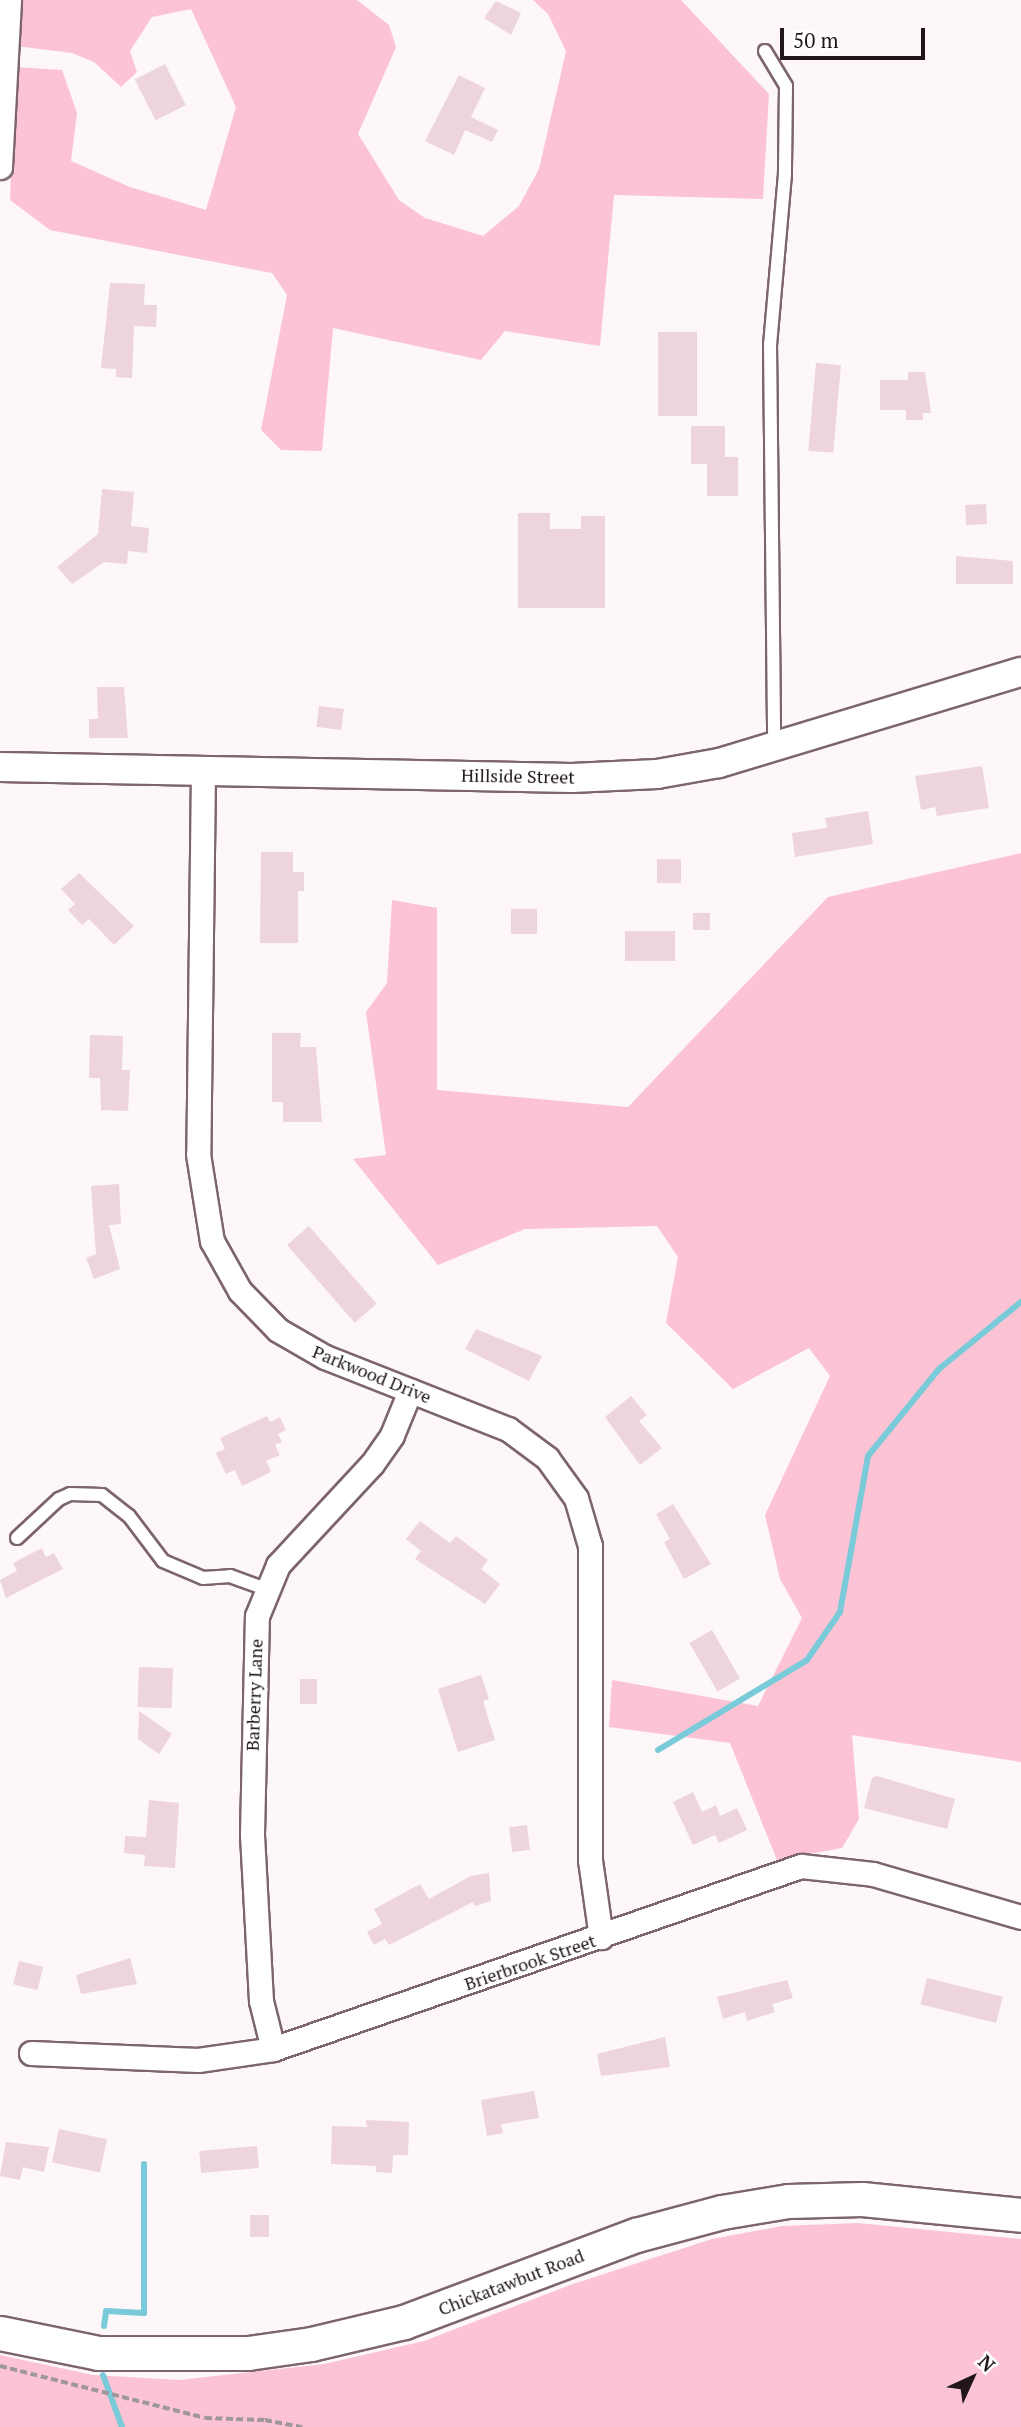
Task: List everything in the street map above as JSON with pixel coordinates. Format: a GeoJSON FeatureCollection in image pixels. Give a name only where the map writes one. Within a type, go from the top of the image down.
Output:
{"type":"FeatureCollection","features":[{"type":"Feature","properties":{"kind":"main road","name":"Chickatawbut Road"},"geometry":{"type":"LineString","coordinates":[[0,2333],[99,2354],[248,2353],[311,2344],[404,2322],[636,2235],[722,2212],[788,2201],[862,2199],[1021,2215]]}},
{"type":"Feature","properties":{"kind":"street"},"geometry":{"type":"LineString","coordinates":[[0,167],[9,0]]}},
{"type":"Feature","properties":{"kind":"street","name":"Hillside Street"},"geometry":{"type":"LineString","coordinates":[[0,767],[612,776],[681,771],[775,746],[1021,672]]}},
{"type":"Feature","properties":{"kind":"street","name":"Parkwood Drive"},"geometry":{"type":"LineString","coordinates":[[203,771],[198,1154],[202,1200],[212,1241],[240,1291],[278,1330],[325,1357],[521,1436],[552,1464],[583,1513],[591,1564],[590,1879],[601,1937]]}},
{"type":"Feature","properties":{"kind":"street","name":"Barberry Lane"},"geometry":{"type":"LineString","coordinates":[[274,2049],[261,2001],[251,1834],[256,1631],[265,1589],[287,1554],[383,1450],[410,1391]]}},
{"type":"Feature","properties":{"kind":"street","name":"Brierbrook Street"},"geometry":{"type":"LineString","coordinates":[[31,2053],[198,2060],[274,2049],[787,1870],[816,1865],[891,1878],[1021,1917]]}},
{"type":"Feature","properties":{"kind":"lane"},"geometry":{"type":"LineString","coordinates":[[765,51],[786,86],[785,174],[770,344],[775,746]]}},
{"type":"Feature","properties":{"kind":"lane"},"geometry":{"type":"LineString","coordinates":[[17,1538],[59,1499],[70,1494],[102,1495],[114,1500],[172,1566],[203,1577],[230,1576],[265,1589]]}},
{"type":"Feature","properties":{"kind":"path"},"geometry":{"type":"LineString","coordinates":[[0,2366],[205,2418],[265,2420],[302,2427]]}},
{"type":"Feature","properties":{"kind":"shaded area"},"geometry":{"type":"Polygon","coordinates":[[[17,0],[357,0],[389,25],[396,47],[358,134],[399,200],[425,218],[483,236],[519,206],[539,169],[566,51],[548,14],[533,0],[681,0],[769,94],[763,199],[614,195],[600,346],[505,331],[481,360],[333,328],[322,451],[281,450],[261,430],[287,295],[272,273],[50,230],[10,200],[15,67],[62,70],[77,113],[71,161],[130,187],[206,210],[236,107],[191,9],[152,17],[130,51],[137,72],[121,87],[94,62],[72,53],[16,46],[17,0]]]}},
{"type":"Feature","properties":{"kind":"shaded area"},"geometry":{"type":"Polygon","coordinates":[[[1021,853],[1021,1762],[852,1735],[859,1819],[842,1848],[777,1860],[730,1743],[609,1727],[612,1680],[758,1706],[802,1618],[780,1579],[765,1515],[830,1376],[809,1348],[733,1389],[666,1323],[678,1257],[657,1226],[525,1229],[438,1265],[353,1159],[386,1155],[366,1012],[387,983],[392,900],[437,908],[437,1090],[628,1107],[828,897],[1021,853]]]}},
{"type":"Feature","properties":{"kind":"shaded area"},"geometry":{"type":"Polygon","coordinates":[[[858,2223],[1021,2239],[1021,2427],[0,2427],[0,2355],[93,2375],[179,2380],[324,2364],[424,2341],[573,2284],[712,2239],[782,2226],[858,2223]]]}},
{"type":"Feature","properties":{"kind":"building"},"geometry":{"type":"Polygon","coordinates":[[[496,1],[521,13],[511,35],[484,18],[496,1]]]}},
{"type":"Feature","properties":{"kind":"building"},"geometry":{"type":"Polygon","coordinates":[[[165,64],[186,105],[156,120],[135,79],[165,64]]]}},
{"type":"Feature","properties":{"kind":"building"},"geometry":{"type":"Polygon","coordinates":[[[459,75],[485,88],[471,117],[498,130],[492,142],[465,130],[454,155],[425,141],[459,75]]]}},
{"type":"Feature","properties":{"kind":"building"},"geometry":{"type":"Polygon","coordinates":[[[110,283],[145,284],[144,305],[157,305],[156,327],[134,326],[132,378],[116,377],[116,369],[101,368],[110,283]]]}},
{"type":"Feature","properties":{"kind":"building"},"geometry":{"type":"Polygon","coordinates":[[[658,332],[697,332],[697,416],[658,416],[658,332]]]}},
{"type":"Feature","properties":{"kind":"building"},"geometry":{"type":"Polygon","coordinates":[[[816,363],[841,365],[833,453],[808,451],[816,363]]]}},
{"type":"Feature","properties":{"kind":"building"},"geometry":{"type":"Polygon","coordinates":[[[908,372],[925,372],[931,413],[923,413],[923,420],[906,420],[906,410],[880,410],[880,380],[908,380],[908,372]]]}},
{"type":"Feature","properties":{"kind":"building"},"geometry":{"type":"Polygon","coordinates":[[[691,426],[725,426],[725,457],[738,457],[738,496],[707,496],[707,464],[691,464],[691,426]]]}},
{"type":"Feature","properties":{"kind":"building"},"geometry":{"type":"Polygon","coordinates":[[[102,489],[134,492],[131,526],[149,528],[147,553],[128,551],[127,564],[104,562],[72,584],[57,567],[98,534],[102,489]]]}},
{"type":"Feature","properties":{"kind":"building"},"geometry":{"type":"Polygon","coordinates":[[[986,504],[987,524],[966,525],[965,505],[986,504]]]}},
{"type":"Feature","properties":{"kind":"building"},"geometry":{"type":"Polygon","coordinates":[[[518,513],[550,513],[550,529],[581,529],[581,516],[605,516],[605,608],[518,608],[518,513]]]}},
{"type":"Feature","properties":{"kind":"building"},"geometry":{"type":"Polygon","coordinates":[[[956,556],[1013,561],[1013,584],[956,584],[956,556]]]}},
{"type":"Feature","properties":{"kind":"building"},"geometry":{"type":"Polygon","coordinates":[[[97,687],[124,687],[128,738],[89,738],[89,719],[98,719],[97,687]]]}},
{"type":"Feature","properties":{"kind":"building"},"geometry":{"type":"Polygon","coordinates":[[[319,706],[344,709],[341,730],[316,727],[319,706]]]}},
{"type":"Feature","properties":{"kind":"building"},"geometry":{"type":"Polygon","coordinates":[[[982,766],[989,808],[937,816],[935,807],[921,810],[915,776],[982,766]]]}},
{"type":"Feature","properties":{"kind":"building"},"geometry":{"type":"Polygon","coordinates":[[[868,811],[873,844],[795,857],[792,833],[827,828],[825,818],[868,811]]]}},
{"type":"Feature","properties":{"kind":"building"},"geometry":{"type":"Polygon","coordinates":[[[261,852],[293,852],[293,872],[304,872],[304,891],[298,891],[298,943],[260,943],[261,852]]]}},
{"type":"Feature","properties":{"kind":"building"},"geometry":{"type":"Polygon","coordinates":[[[657,859],[681,859],[681,883],[657,883],[657,859]]]}},
{"type":"Feature","properties":{"kind":"building"},"geometry":{"type":"Polygon","coordinates":[[[79,873],[134,926],[114,945],[89,919],[82,925],[68,910],[75,904],[61,889],[79,873]]]}},
{"type":"Feature","properties":{"kind":"building"},"geometry":{"type":"Polygon","coordinates":[[[511,909],[537,909],[537,934],[511,934],[511,909]]]}},
{"type":"Feature","properties":{"kind":"building"},"geometry":{"type":"Polygon","coordinates":[[[693,913],[710,913],[710,930],[693,930],[693,913]]]}},
{"type":"Feature","properties":{"kind":"building"},"geometry":{"type":"Polygon","coordinates":[[[625,931],[675,931],[675,961],[625,961],[625,931]]]}},
{"type":"Feature","properties":{"kind":"building"},"geometry":{"type":"Polygon","coordinates":[[[272,1033],[301,1033],[300,1047],[316,1047],[322,1122],[283,1122],[283,1102],[272,1102],[272,1033]]]}},
{"type":"Feature","properties":{"kind":"building"},"geometry":{"type":"Polygon","coordinates":[[[90,1035],[123,1036],[122,1070],[130,1070],[128,1111],[101,1110],[100,1078],[89,1078],[90,1035]]]}},
{"type":"Feature","properties":{"kind":"building"},"geometry":{"type":"Polygon","coordinates":[[[119,1184],[121,1224],[109,1225],[120,1269],[94,1279],[86,1258],[96,1254],[91,1186],[119,1184]]]}},
{"type":"Feature","properties":{"kind":"building"},"geometry":{"type":"Polygon","coordinates":[[[309,1226],[377,1304],[355,1323],[287,1245],[309,1226]]]}},
{"type":"Feature","properties":{"kind":"building"},"geometry":{"type":"Polygon","coordinates":[[[476,1329],[542,1356],[529,1381],[465,1349],[476,1329]]]}},
{"type":"Feature","properties":{"kind":"building"},"geometry":{"type":"Polygon","coordinates":[[[631,1396],[647,1415],[639,1421],[662,1448],[640,1465],[605,1417],[631,1396]]]}},
{"type":"Feature","properties":{"kind":"building"},"geometry":{"type":"Polygon","coordinates":[[[267,1416],[270,1422],[280,1417],[286,1430],[278,1434],[282,1442],[275,1445],[280,1455],[266,1461],[271,1472],[242,1486],[235,1470],[226,1474],[216,1453],[225,1449],[220,1438],[267,1416]]]}},
{"type":"Feature","properties":{"kind":"building"},"geometry":{"type":"Polygon","coordinates":[[[673,1504],[711,1564],[684,1579],[664,1542],[670,1539],[656,1514],[673,1504]]]}},
{"type":"Feature","properties":{"kind":"building"},"geometry":{"type":"Polygon","coordinates":[[[420,1521],[450,1543],[456,1536],[488,1560],[481,1569],[500,1584],[485,1604],[415,1559],[421,1551],[406,1539],[420,1521]]]}},
{"type":"Feature","properties":{"kind":"building"},"geometry":{"type":"Polygon","coordinates":[[[42,1548],[46,1557],[54,1553],[63,1569],[6,1598],[0,1580],[17,1571],[13,1563],[42,1548]]]}},
{"type":"Feature","properties":{"kind":"building"},"geometry":{"type":"Polygon","coordinates":[[[712,1630],[740,1678],[717,1691],[689,1643],[712,1630]]]}},
{"type":"Feature","properties":{"kind":"building"},"geometry":{"type":"Polygon","coordinates":[[[139,1667],[173,1668],[172,1708],[138,1707],[139,1667]]]}},
{"type":"Feature","properties":{"kind":"building"},"geometry":{"type":"Polygon","coordinates":[[[481,1675],[489,1699],[483,1701],[495,1740],[458,1752],[438,1689],[481,1675]]]}},
{"type":"Feature","properties":{"kind":"building"},"geometry":{"type":"Polygon","coordinates":[[[300,1679],[317,1679],[317,1704],[300,1704],[300,1679]]]}},
{"type":"Feature","properties":{"kind":"building"},"geometry":{"type":"Polygon","coordinates":[[[139,1711],[172,1734],[159,1754],[138,1739],[139,1711]]]}},
{"type":"Feature","properties":{"kind":"building"},"geometry":{"type":"Polygon","coordinates":[[[877,1776],[955,1799],[947,1829],[864,1808],[872,1778],[877,1776]]]}},
{"type":"Feature","properties":{"kind":"building"},"geometry":{"type":"Polygon","coordinates":[[[693,1792],[702,1812],[716,1805],[720,1816],[737,1808],[747,1830],[719,1843],[715,1835],[693,1845],[673,1802],[693,1792]]]}},
{"type":"Feature","properties":{"kind":"building"},"geometry":{"type":"Polygon","coordinates":[[[149,1800],[179,1803],[175,1868],[144,1866],[145,1855],[124,1853],[125,1836],[146,1837],[149,1800]]]}},
{"type":"Feature","properties":{"kind":"building"},"geometry":{"type":"Polygon","coordinates":[[[527,1825],[530,1850],[512,1852],[509,1827],[527,1825]]]}},
{"type":"Feature","properties":{"kind":"building"},"geometry":{"type":"Polygon","coordinates":[[[489,1873],[491,1901],[475,1906],[473,1902],[389,1945],[385,1939],[374,1945],[367,1932],[382,1924],[374,1909],[420,1884],[429,1899],[471,1876],[489,1873]]]}},
{"type":"Feature","properties":{"kind":"building"},"geometry":{"type":"Polygon","coordinates":[[[130,1958],[137,1984],[81,1994],[76,1975],[130,1958]]]}},
{"type":"Feature","properties":{"kind":"building"},"geometry":{"type":"Polygon","coordinates":[[[19,1961],[43,1967],[37,1990],[13,1984],[19,1961]]]}},
{"type":"Feature","properties":{"kind":"building"},"geometry":{"type":"Polygon","coordinates":[[[927,1978],[1003,1997],[996,2023],[920,2004],[927,1978]]]}},
{"type":"Feature","properties":{"kind":"building"},"geometry":{"type":"Polygon","coordinates":[[[787,1980],[793,1998],[772,2004],[775,2012],[747,2021],[745,2012],[723,2019],[717,1997],[787,1980]]]}},
{"type":"Feature","properties":{"kind":"building"},"geometry":{"type":"Polygon","coordinates":[[[665,2037],[670,2067],[601,2076],[597,2054],[665,2037]]]}},
{"type":"Feature","properties":{"kind":"building"},"geometry":{"type":"Polygon","coordinates":[[[534,2091],[539,2118],[501,2124],[503,2133],[487,2136],[481,2100],[534,2091]]]}},
{"type":"Feature","properties":{"kind":"building"},"geometry":{"type":"Polygon","coordinates":[[[366,2120],[409,2122],[408,2155],[393,2155],[392,2173],[376,2172],[376,2166],[331,2164],[332,2126],[367,2127],[366,2120]]]}},
{"type":"Feature","properties":{"kind":"building"},"geometry":{"type":"Polygon","coordinates":[[[59,2129],[107,2139],[100,2172],[52,2162],[59,2129]]]}},
{"type":"Feature","properties":{"kind":"building"},"geometry":{"type":"Polygon","coordinates":[[[6,2142],[49,2147],[44,2172],[23,2167],[20,2180],[0,2176],[6,2142]]]}},
{"type":"Feature","properties":{"kind":"building"},"geometry":{"type":"Polygon","coordinates":[[[257,2146],[259,2168],[201,2173],[199,2151],[257,2146]]]}},
{"type":"Feature","properties":{"kind":"building"},"geometry":{"type":"Polygon","coordinates":[[[250,2215],[269,2215],[269,2237],[250,2237],[250,2215]]]}},
{"type":"Feature","properties":{"kind":"waterway"},"geometry":{"type":"LineString","coordinates":[[658,1750],[807,1660],[840,1612],[868,1456],[939,1369],[1021,1302]]}},
{"type":"Feature","properties":{"kind":"waterway"},"geometry":{"type":"LineString","coordinates":[[104,2326],[106,2311],[144,2313],[144,2164]]}},
{"type":"Feature","properties":{"kind":"waterway"},"geometry":{"type":"LineString","coordinates":[[103,2375],[122,2427]]}}]}
